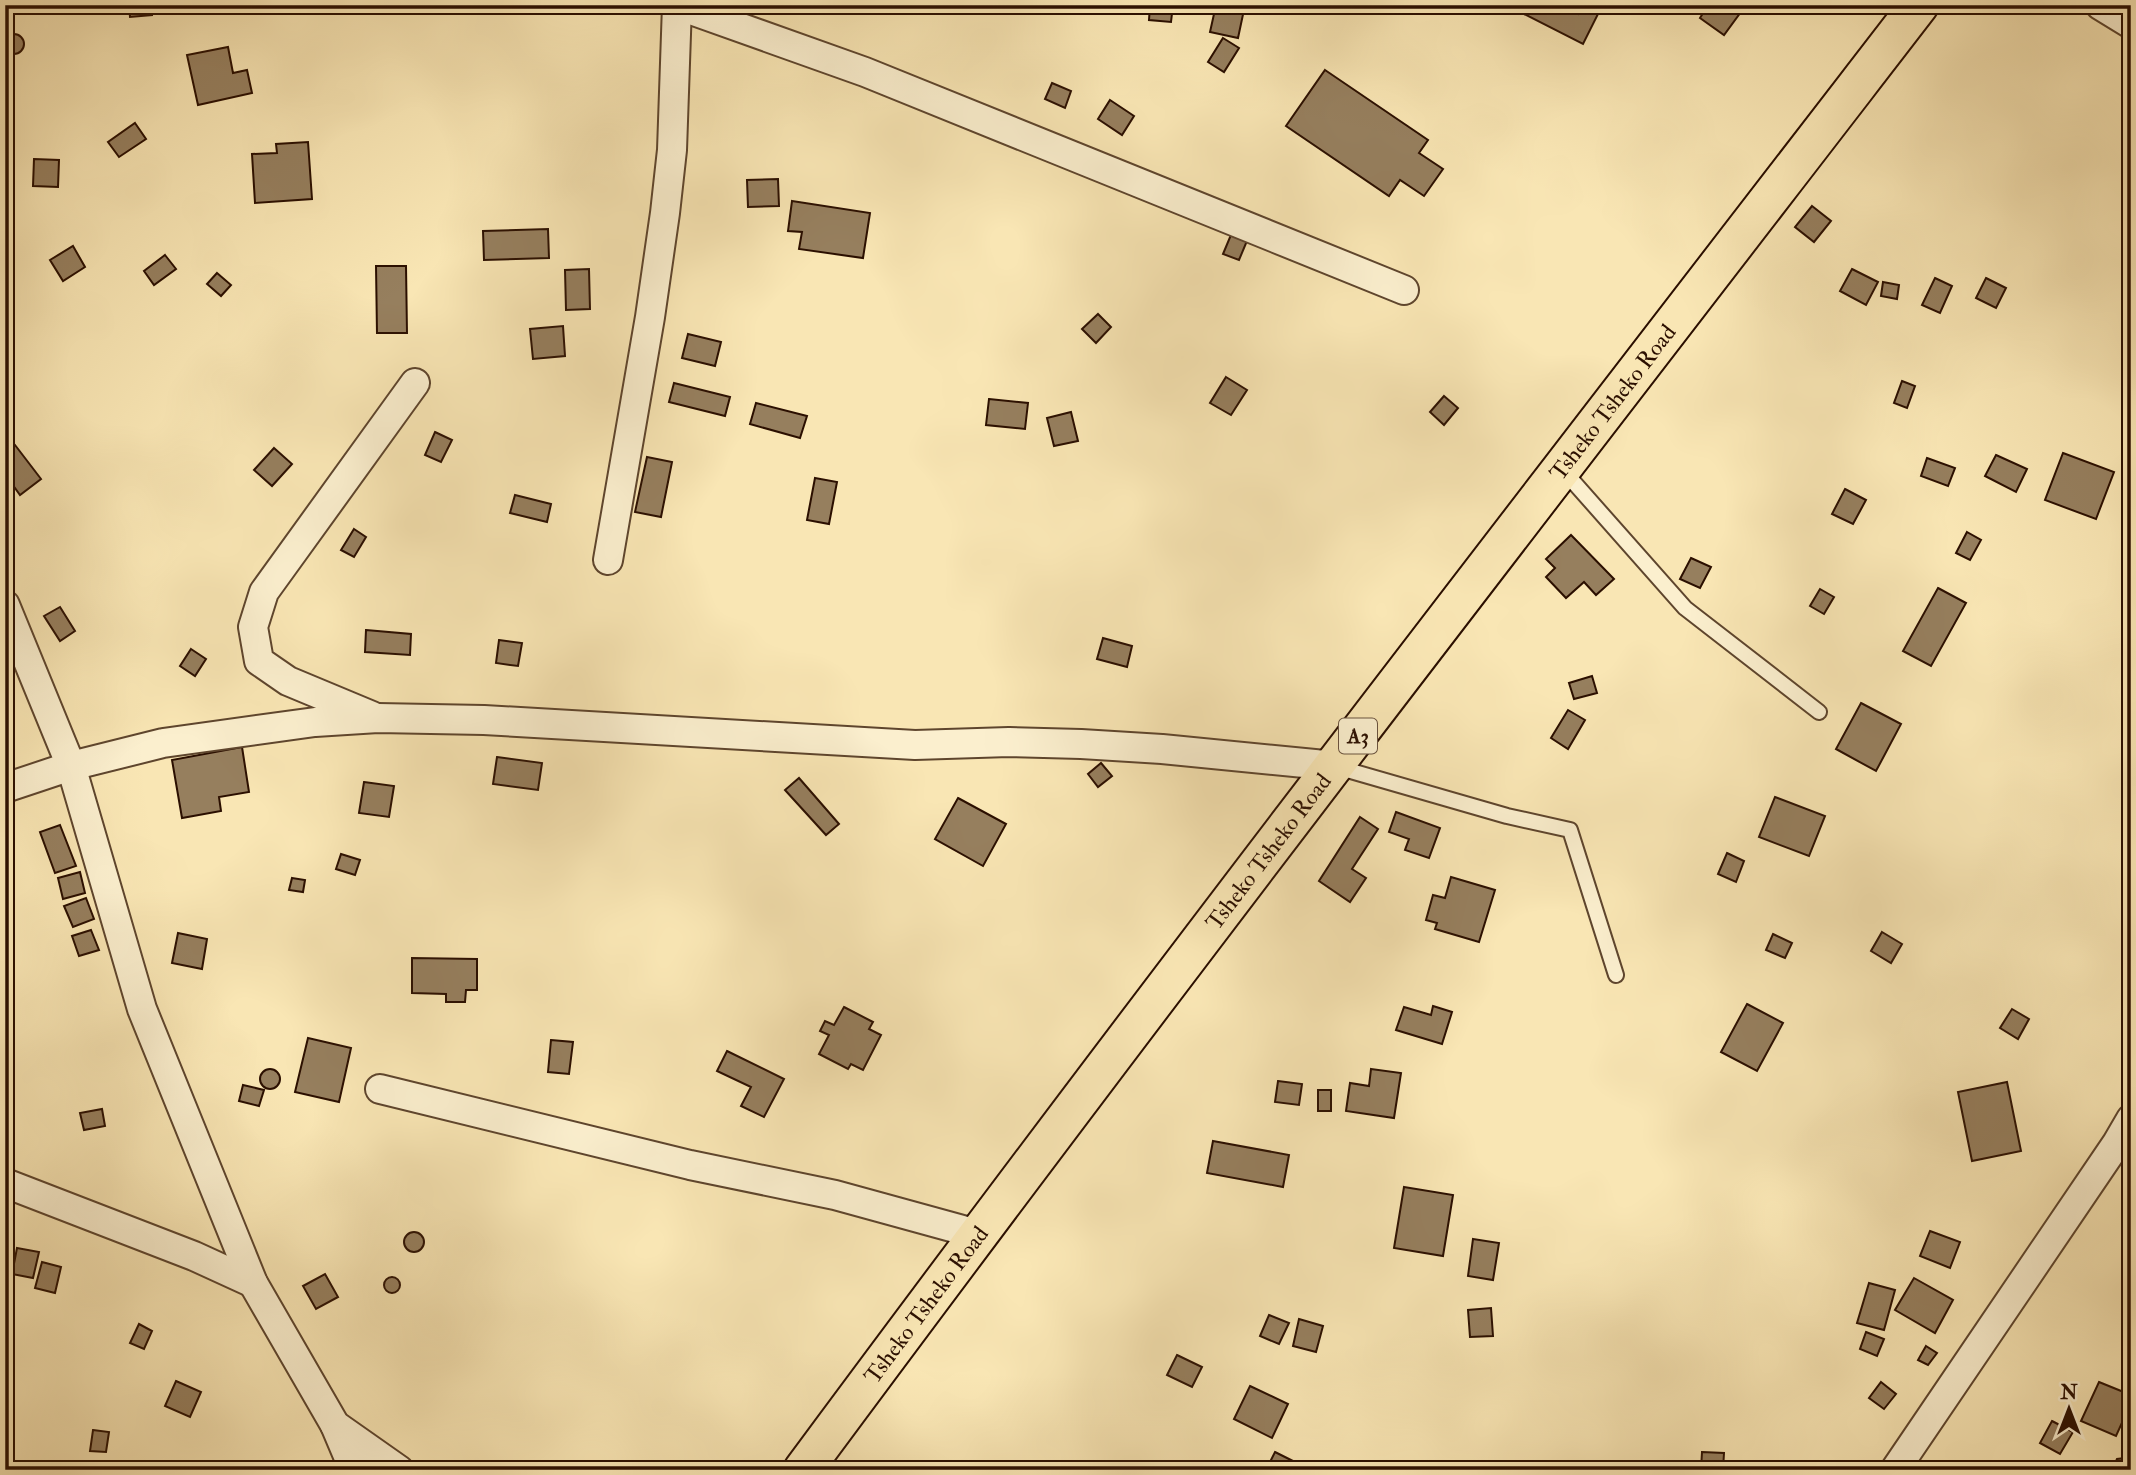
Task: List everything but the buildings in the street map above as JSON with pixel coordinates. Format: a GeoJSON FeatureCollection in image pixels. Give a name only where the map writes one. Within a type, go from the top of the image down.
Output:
{"type":"FeatureCollection","features":[{"type":"Feature","properties":{"kind":"highway","name":"Tsheko Tsheko Road"},"geometry":{"type":"LineString","coordinates":[[803,1470],[977,1234],[1919,5]]}},
{"type":"Feature","properties":{"kind":"street"},"geometry":{"type":"LineString","coordinates":[[608,560],[650,317],[665,212],[672,150],[677,5],[865,72],[1404,290]]}},
{"type":"Feature","properties":{"kind":"street"},"geometry":{"type":"LineString","coordinates":[[2100,5],[2131,24]]}},
{"type":"Feature","properties":{"kind":"street"},"geometry":{"type":"LineString","coordinates":[[378,718],[288,681],[259,661],[253,627],[264,592],[415,383]]}},
{"type":"Feature","properties":{"kind":"street"},"geometry":{"type":"LineString","coordinates":[[5,605],[71,766],[142,1010],[253,1283],[335,1425],[354,1470]]}},
{"type":"Feature","properties":{"kind":"street"},"geometry":{"type":"LineString","coordinates":[[5,788],[71,766],[163,743],[315,722],[378,718],[484,720],[915,745],[1009,742],[1082,744],[1335,766]]}},
{"type":"Feature","properties":{"kind":"street"},"geometry":{"type":"LineString","coordinates":[[380,1089],[690,1165],[835,1195],[977,1234]]}},
{"type":"Feature","properties":{"kind":"street"},"geometry":{"type":"LineString","coordinates":[[1895,1470],[2131,1119]]}},
{"type":"Feature","properties":{"kind":"street"},"geometry":{"type":"LineString","coordinates":[[5,1183],[194,1256],[253,1283]]}},
{"type":"Feature","properties":{"kind":"street"},"geometry":{"type":"LineString","coordinates":[[335,1425],[399,1470]]}},
{"type":"Feature","properties":{"kind":"lane"},"geometry":{"type":"LineString","coordinates":[[1562,468],[1685,608],[1819,712]]}},
{"type":"Feature","properties":{"kind":"lane"},"geometry":{"type":"LineString","coordinates":[[1335,766],[1507,816],[1570,830],[1616,975]]}}]}
